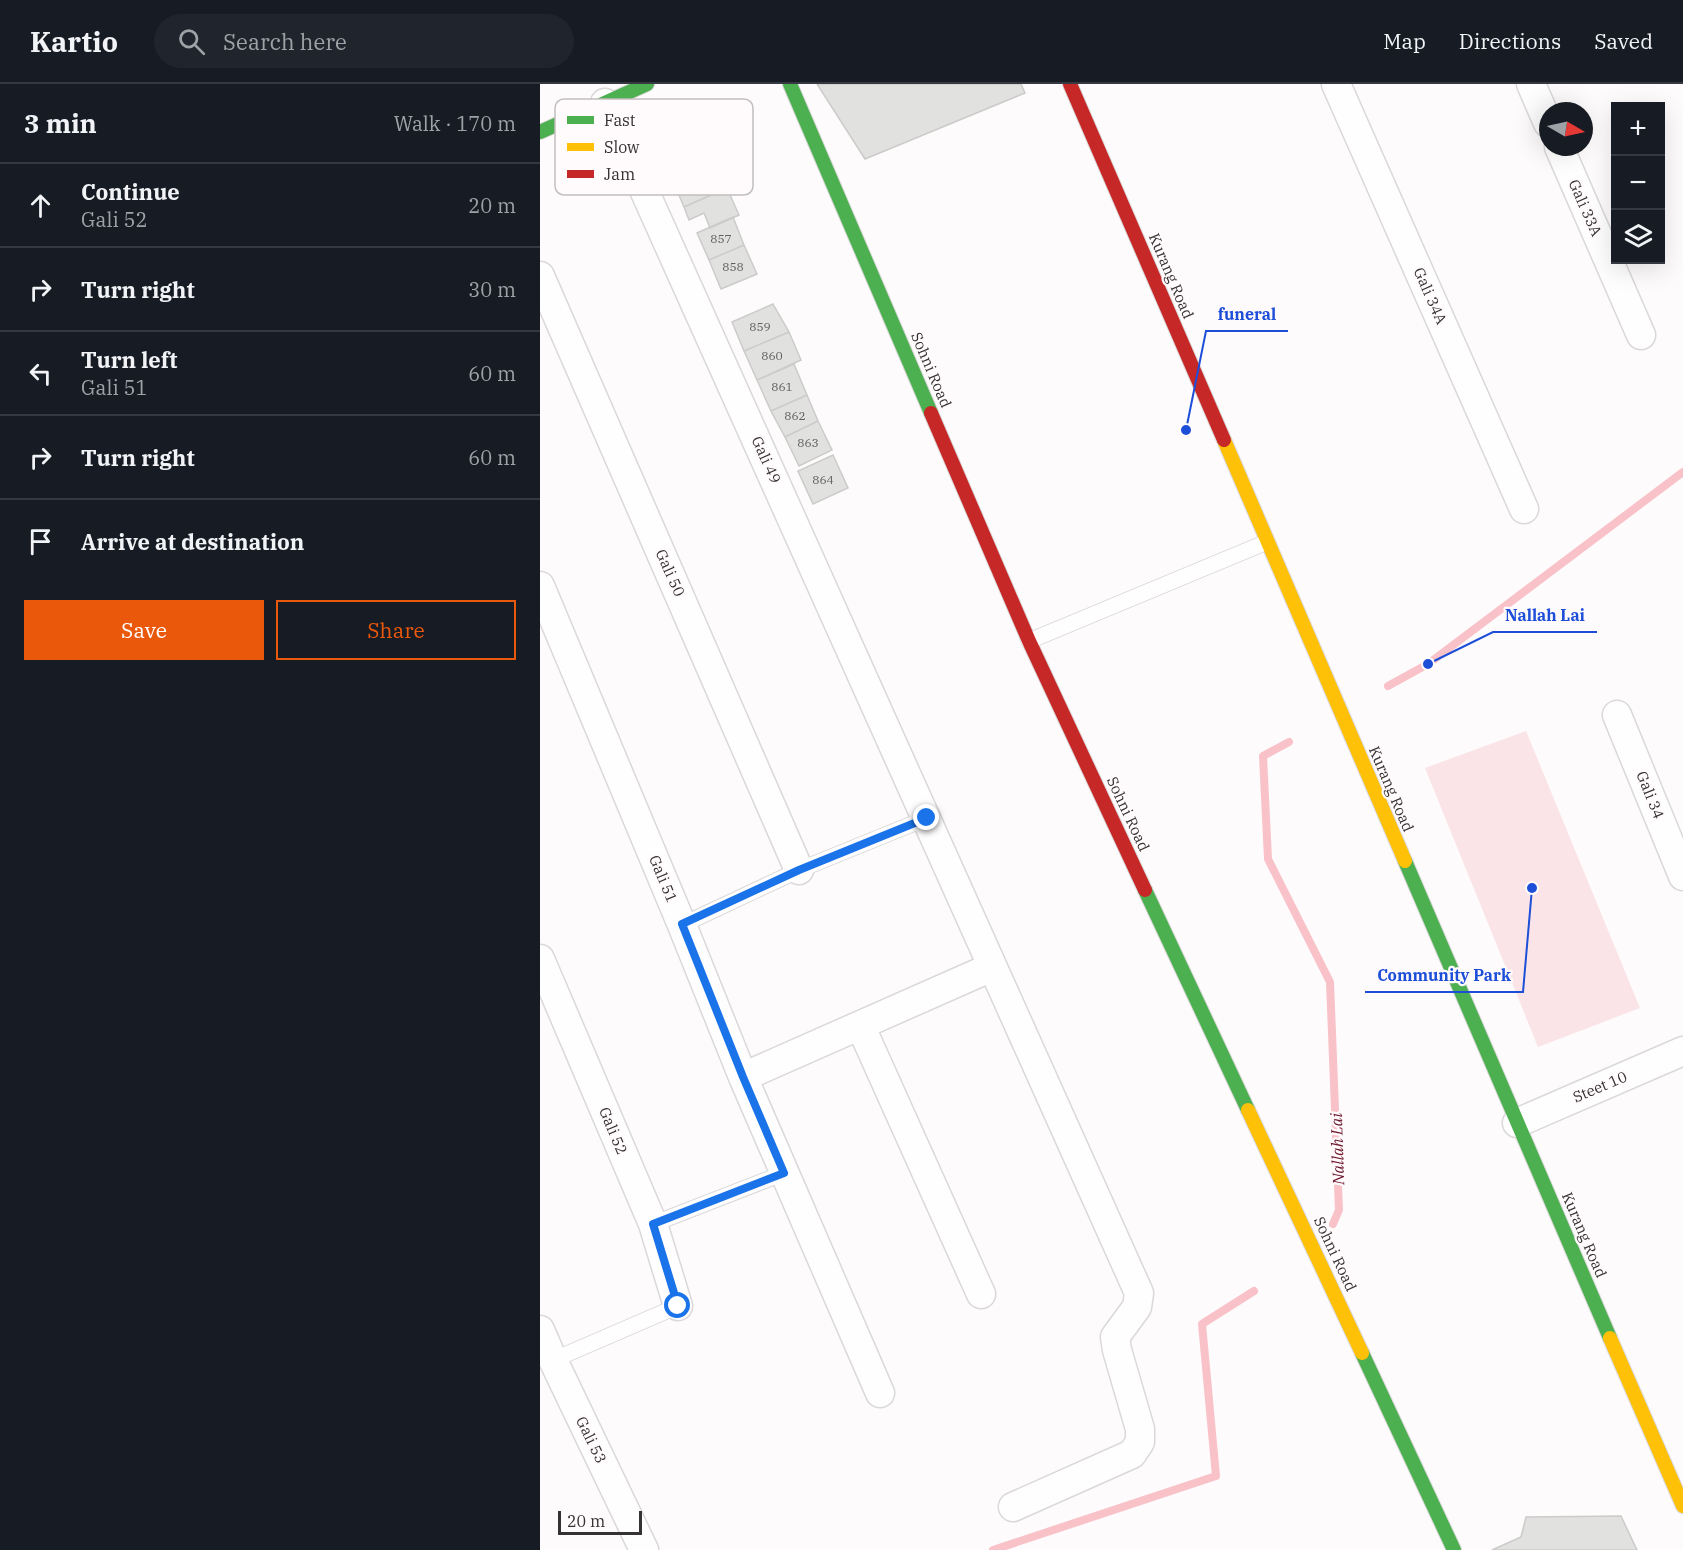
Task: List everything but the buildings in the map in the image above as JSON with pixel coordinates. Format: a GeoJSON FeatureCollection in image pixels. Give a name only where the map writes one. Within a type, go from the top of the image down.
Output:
{"type":"FeatureCollection","features":[{"type":"Feature","properties":{"kind":"street"},"geometry":{"type":"LineString","coordinates":[[614,99],[647,84]]}},
{"type":"Feature","properties":{"kind":"street","name":"Sohni Road"},"geometry":{"type":"LineString","coordinates":[[790,84],[1029,641],[1454,1550]]}},
{"type":"Feature","properties":{"kind":"street","name":"Kurang Road"},"geometry":{"type":"LineString","coordinates":[[1070,84],[1683,1506]]}},
{"type":"Feature","properties":{"kind":"street","name":"Gali 34A"},"geometry":{"type":"LineString","coordinates":[[1336,84],[1524,509]]}},
{"type":"Feature","properties":{"kind":"street"},"geometry":{"type":"LineString","coordinates":[[1531,84],[1539,102]]}},
{"type":"Feature","properties":{"kind":"street"},"geometry":{"type":"LineString","coordinates":[[540,132],[555,125]]}},
{"type":"Feature","properties":{"kind":"street","name":"Gali 33A"},"geometry":{"type":"LineString","coordinates":[[1563,156],[1641,335]]}},
{"type":"Feature","properties":{"kind":"street","name":"Gali 49"},"geometry":{"type":"LineString","coordinates":[[646,195],[1139,1293],[1137,1306],[1115,1337],[1140,1429],[1140,1442],[1132,1454],[1013,1507]]}},
{"type":"Feature","properties":{"kind":"street","name":"Gali 50"},"geometry":{"type":"LineString","coordinates":[[540,276],[799,870]]}},
{"type":"Feature","properties":{"kind":"street","name":"Gali 51"},"geometry":{"type":"LineString","coordinates":[[540,586],[682,924],[743,1077],[880,1393]]}},
{"type":"Feature","properties":{"kind":"street","name":"Gali 34"},"geometry":{"type":"LineString","coordinates":[[1617,715],[1683,876]]}},
{"type":"Feature","properties":{"kind":"street","name":"Gali 52"},"geometry":{"type":"LineString","coordinates":[[540,959],[653,1224],[678,1306]]}},
{"type":"Feature","properties":{"kind":"street"},"geometry":{"type":"LineString","coordinates":[[743,1077],[861,1027],[992,967]]}},
{"type":"Feature","properties":{"kind":"street"},"geometry":{"type":"LineString","coordinates":[[861,1027],[981,1294]]}},
{"type":"Feature","properties":{"kind":"street","name":"Steet 10"},"geometry":{"type":"LineString","coordinates":[[1517,1123],[1683,1051]]}},
{"type":"Feature","properties":{"kind":"street","name":"Gali 53"},"geometry":{"type":"LineString","coordinates":[[540,1330],[644,1550]]}},
{"type":"Feature","properties":{"kind":"lane"},"geometry":{"type":"LineString","coordinates":[[1029,641],[1267,542]]}},
{"type":"Feature","properties":{"kind":"lane"},"geometry":{"type":"LineString","coordinates":[[682,924],[799,870],[927,818]]}},
{"type":"Feature","properties":{"kind":"lane"},"geometry":{"type":"LineString","coordinates":[[653,1224],[784,1173]]}},
{"type":"Feature","properties":{"kind":"lane"},"geometry":{"type":"LineString","coordinates":[[553,1360],[678,1306]]}},
{"type":"Feature","properties":{"kind":"shaded area"},"geometry":{"type":"Polygon","coordinates":[[[1526,731],[1640,1008],[1538,1047],[1425,768],[1526,731]]]}},
{"type":"Feature","properties":{"kind":"waterway","name":"Nallah Lai"},"geometry":{"type":"LineString","coordinates":[[1388,686],[1428,664],[1683,472]]}},
{"type":"Feature","properties":{"kind":"waterway","name":"Nallah Lai"},"geometry":{"type":"LineString","coordinates":[[1289,742],[1263,756],[1268,859],[1330,982],[1339,1210],[1333,1224]]}},
{"type":"Feature","properties":{"kind":"waterway","name":"Nallah Lai"},"geometry":{"type":"LineString","coordinates":[[993,1550],[1216,1476],[1202,1324],[1254,1291]]}},
{"type":"Feature","properties":{"kind":"traffic: fast"},"geometry":{"type":"LineString","coordinates":[[614,99],[647,84]]}},
{"type":"Feature","properties":{"kind":"traffic: fast"},"geometry":{"type":"LineString","coordinates":[[790,84],[931,413]]}},
{"type":"Feature","properties":{"kind":"traffic: fast"},"geometry":{"type":"LineString","coordinates":[[540,132],[555,125]]}},
{"type":"Feature","properties":{"kind":"traffic: fast"},"geometry":{"type":"LineString","coordinates":[[1405,861],[1610,1338]]}},
{"type":"Feature","properties":{"kind":"traffic: fast"},"geometry":{"type":"LineString","coordinates":[[1145,890],[1248,1110]]}},
{"type":"Feature","properties":{"kind":"traffic: fast"},"geometry":{"type":"LineString","coordinates":[[1362,1353],[1454,1550]]}},
{"type":"Feature","properties":{"kind":"traffic: slow"},"geometry":{"type":"LineString","coordinates":[[1224,440],[1405,861]]}},
{"type":"Feature","properties":{"kind":"traffic: slow"},"geometry":{"type":"LineString","coordinates":[[1248,1110],[1362,1353]]}},
{"type":"Feature","properties":{"kind":"traffic: slow"},"geometry":{"type":"LineString","coordinates":[[1610,1338],[1683,1506]]}},
{"type":"Feature","properties":{"kind":"traffic: jam"},"geometry":{"type":"LineString","coordinates":[[1070,84],[1224,440]]}},
{"type":"Feature","properties":{"kind":"traffic: jam"},"geometry":{"type":"LineString","coordinates":[[931,413],[1029,641],[1145,890]]}},
{"type":"Feature","properties":{"kind":"place","name":"funeral"},"geometry":{"type":"Point","coordinates":[1186,430]}},
{"type":"Feature","properties":{"kind":"place","name":"Nallah Lai"},"geometry":{"type":"Point","coordinates":[1428,664]}},
{"type":"Feature","properties":{"kind":"place","name":"Community Park"},"geometry":{"type":"Point","coordinates":[1532,888]}},
{"type":"Feature","properties":{"kind":"route"},"geometry":{"type":"LineString","coordinates":[[678,1306],[653,1224],[784,1173],[682,924],[799,870],[927,818]]}}]}
